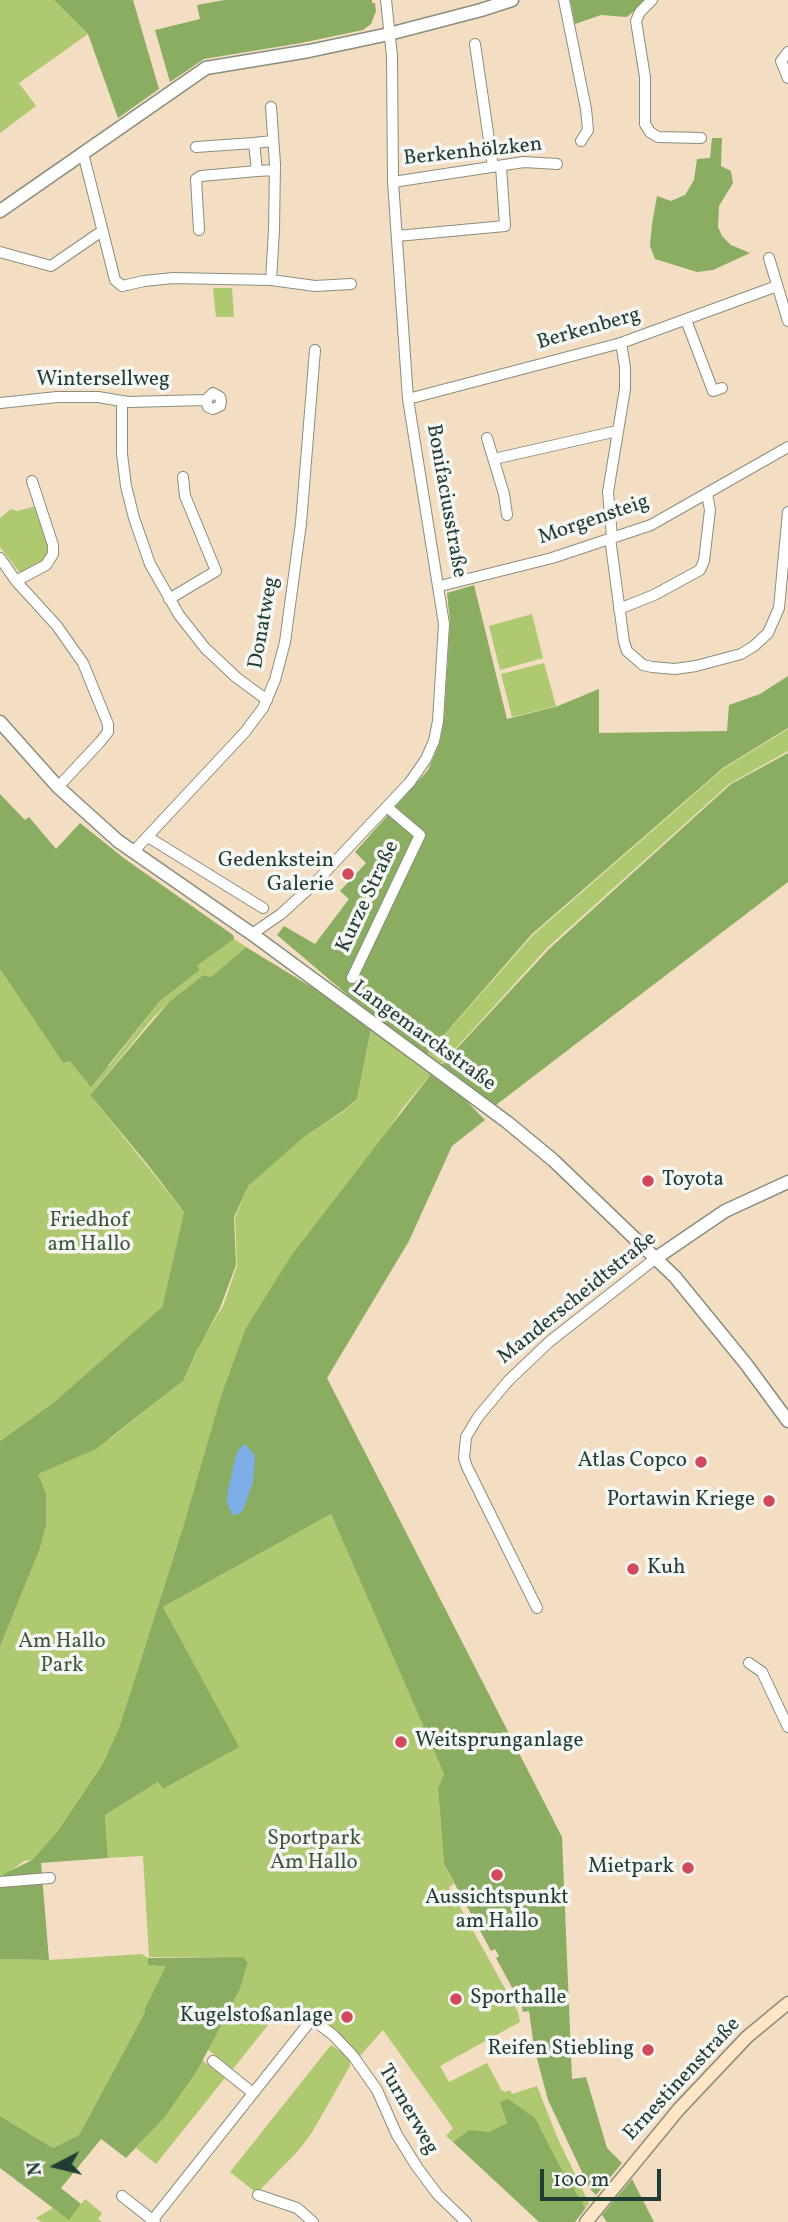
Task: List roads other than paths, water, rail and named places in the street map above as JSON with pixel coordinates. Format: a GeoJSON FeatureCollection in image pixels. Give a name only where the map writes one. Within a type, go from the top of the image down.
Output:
{"type":"FeatureCollection","features":[{"type":"Feature","properties":{"kind":"main road","name":"Ernestinenstraße"},"geometry":{"type":"LineString","coordinates":[[586,2222],[679,2109],[747,2037],[788,2003]]}},
{"type":"Feature","properties":{"kind":"street","name":"Bonifaciusstraße"},"geometry":{"type":"LineString","coordinates":[[252,934],[281,914],[314,884],[387,807],[421,767],[434,741],[438,721],[444,624],[408,399],[393,182],[392,56],[386,0]]}},
{"type":"Feature","properties":{"kind":"street"},"geometry":{"type":"LineString","coordinates":[[0,211],[206,68],[309,51],[389,34],[512,0]]}},
{"type":"Feature","properties":{"kind":"street"},"geometry":{"type":"LineString","coordinates":[[564,0],[586,109],[588,130],[581,141]]}},
{"type":"Feature","properties":{"kind":"street"},"geometry":{"type":"LineString","coordinates":[[653,0],[640,12],[636,21],[645,77],[645,124],[650,132],[658,136],[701,138]]}},
{"type":"Feature","properties":{"kind":"street"},"geometry":{"type":"LineString","coordinates":[[397,236],[505,226],[475,44]]}},
{"type":"Feature","properties":{"kind":"street"},"geometry":{"type":"LineString","coordinates":[[788,52],[780,61],[788,78]]}},
{"type":"Feature","properties":{"kind":"street"},"geometry":{"type":"LineString","coordinates":[[271,107],[275,170],[271,279]]}},
{"type":"Feature","properties":{"kind":"street"},"geometry":{"type":"LineString","coordinates":[[196,147],[273,141]]}},
{"type":"Feature","properties":{"kind":"street"},"geometry":{"type":"LineString","coordinates":[[254,143],[257,171]]}},
{"type":"Feature","properties":{"kind":"street"},"geometry":{"type":"LineString","coordinates":[[83,153],[115,280],[122,286],[168,278],[271,279],[302,286],[351,284]]}},
{"type":"Feature","properties":{"kind":"street","name":"Berkenhölzken"},"geometry":{"type":"LineString","coordinates":[[393,182],[533,162],[557,164]]}},
{"type":"Feature","properties":{"kind":"street"},"geometry":{"type":"LineString","coordinates":[[199,230],[196,179],[201,176],[275,170]]}},
{"type":"Feature","properties":{"kind":"street"},"geometry":{"type":"LineString","coordinates":[[0,252],[51,266],[102,230]]}},
{"type":"Feature","properties":{"kind":"street"},"geometry":{"type":"LineString","coordinates":[[769,258],[788,321]]}},
{"type":"Feature","properties":{"kind":"street","name":"Berkenberg"},"geometry":{"type":"LineString","coordinates":[[408,399],[621,343],[777,286]]}},
{"type":"Feature","properties":{"kind":"street"},"geometry":{"type":"LineString","coordinates":[[686,320],[713,390],[722,388]]}},
{"type":"Feature","properties":{"kind":"street"},"geometry":{"type":"LineString","coordinates":[[621,343],[625,374],[608,492],[624,642],[634,659],[643,665],[661,668],[696,666],[748,650],[768,633],[779,608],[788,512]]}},
{"type":"Feature","properties":{"kind":"street","name":"Donatweg"},"geometry":{"type":"LineString","coordinates":[[133,852],[245,732],[267,700],[281,662],[301,523],[315,350]]}},
{"type":"Feature","properties":{"kind":"street","name":"Wintersellweg"},"geometry":{"type":"LineString","coordinates":[[0,403],[57,397],[98,397],[122,402],[206,400]]}},
{"type":"Feature","properties":{"kind":"street"},"geometry":{"type":"LineString","coordinates":[[122,402],[123,469],[144,548],[169,599],[190,630],[237,678],[267,700]]}},
{"type":"Feature","properties":{"kind":"street"},"geometry":{"type":"LineString","coordinates":[[494,458],[617,431]]}},
{"type":"Feature","properties":{"kind":"street"},"geometry":{"type":"LineString","coordinates":[[487,438],[504,494],[507,515]]}},
{"type":"Feature","properties":{"kind":"street","name":"Morgensteig"},"geometry":{"type":"LineString","coordinates":[[440,586],[552,558],[651,524],[788,447]]}},
{"type":"Feature","properties":{"kind":"street"},"geometry":{"type":"LineString","coordinates":[[169,599],[216,571],[185,496],[183,477]]}},
{"type":"Feature","properties":{"kind":"street"},"geometry":{"type":"LineString","coordinates":[[19,584],[46,565],[53,554],[53,545],[32,481]]}},
{"type":"Feature","properties":{"kind":"street"},"geometry":{"type":"LineString","coordinates":[[620,610],[700,570],[704,561],[710,510],[707,494]]}},
{"type":"Feature","properties":{"kind":"street"},"geometry":{"type":"LineString","coordinates":[[0,558],[4,571],[57,626],[83,663],[108,724],[108,732],[58,787]]}},
{"type":"Feature","properties":{"kind":"street","name":"Langemarckstraße"},"geometry":{"type":"LineString","coordinates":[[0,722],[58,787],[133,852],[252,934],[507,1122],[553,1160],[675,1277],[718,1328],[788,1421]]}},
{"type":"Feature","properties":{"kind":"street","name":"Kurze Straße"},"geometry":{"type":"LineString","coordinates":[[352,978],[420,835],[387,807]]}},
{"type":"Feature","properties":{"kind":"street"},"geometry":{"type":"LineString","coordinates":[[148,837],[263,908]]}},
{"type":"Feature","properties":{"kind":"street","name":"Manderscheidtstraße"},"geometry":{"type":"LineString","coordinates":[[537,1608],[467,1467],[464,1458],[466,1437],[478,1417],[509,1380],[549,1342],[656,1258],[725,1211],[788,1182]]}},
{"type":"Feature","properties":{"kind":"street"},"geometry":{"type":"LineString","coordinates":[[749,1663],[762,1672],[788,1727]]}},
{"type":"Feature","properties":{"kind":"street"},"geometry":{"type":"LineString","coordinates":[[0,1882],[50,1878]]}},
{"type":"Feature","properties":{"kind":"street","name":"Turnerweg"},"geometry":{"type":"LineString","coordinates":[[253,2093],[312,2019],[333,2035],[353,2056],[377,2090],[397,2135],[417,2167],[438,2194],[466,2222]]}},
{"type":"Feature","properties":{"kind":"street"},"geometry":{"type":"LineString","coordinates":[[122,2196],[153,2221],[253,2093],[213,2060]]}},
{"type":"Feature","properties":{"kind":"street"},"geometry":{"type":"LineString","coordinates":[[258,2195],[298,2208],[313,2222]]}},
{"type":"Feature","properties":{"kind":"water"},"geometry":{"type":"Polygon","coordinates":[[[245,1444],[255,1456],[253,1482],[243,1510],[233,1515],[227,1504],[228,1490],[235,1459],[239,1449],[245,1444]]]}},
{"type":"Feature","properties":{"kind":"place","name":"Gedenkstein Galerie"},"geometry":{"type":"Point","coordinates":[348,874]}},
{"type":"Feature","properties":{"kind":"place","name":"Toyota"},"geometry":{"type":"Point","coordinates":[648,1181]}},
{"type":"Feature","properties":{"kind":"place","name":"Atlas Copco"},"geometry":{"type":"Point","coordinates":[701,1462]}},
{"type":"Feature","properties":{"kind":"place","name":"Portawin Kriege"},"geometry":{"type":"Point","coordinates":[769,1501]}},
{"type":"Feature","properties":{"kind":"place","name":"Kuh"},"geometry":{"type":"Point","coordinates":[633,1569]}},
{"type":"Feature","properties":{"kind":"place","name":"Weitsprunganlage"},"geometry":{"type":"Point","coordinates":[401,1742]}},
{"type":"Feature","properties":{"kind":"place","name":"Mietpark"},"geometry":{"type":"Point","coordinates":[688,1868]}},
{"type":"Feature","properties":{"kind":"place","name":"Aussichtspunkt am Hallo"},"geometry":{"type":"Point","coordinates":[497,1875]}},
{"type":"Feature","properties":{"kind":"place","name":"Sporthalle"},"geometry":{"type":"Point","coordinates":[456,1999]}},
{"type":"Feature","properties":{"kind":"place","name":"Kugelstoßanlage"},"geometry":{"type":"Point","coordinates":[347,2017]}},
{"type":"Feature","properties":{"kind":"place","name":"Reifen Stiebling"},"geometry":{"type":"Point","coordinates":[648,2050]}},
{"type":"Feature","properties":{"kind":"park label","name":"Friedhof am Hallo"},"geometry":{"type":"Point","coordinates":[89,1234]}},
{"type":"Feature","properties":{"kind":"park label","name":"Am Hallo Park"},"geometry":{"type":"Point","coordinates":[62,1655]}},
{"type":"Feature","properties":{"kind":"park label","name":"Sportpark Am Hallo"},"geometry":{"type":"Point","coordinates":[314,1852]}}]}
